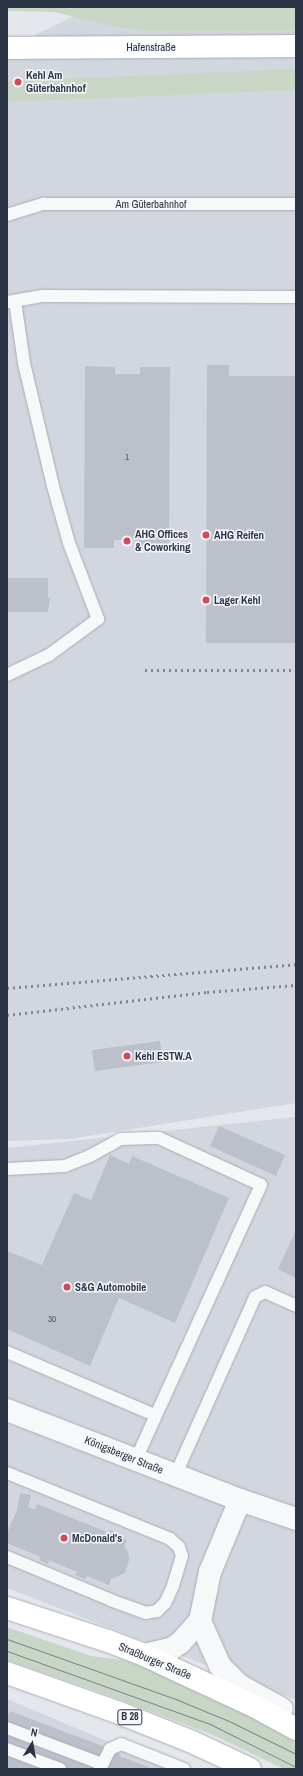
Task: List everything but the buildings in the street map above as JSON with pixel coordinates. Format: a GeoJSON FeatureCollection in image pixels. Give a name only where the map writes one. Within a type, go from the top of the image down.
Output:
{"type":"FeatureCollection","features":[{"type":"Feature","properties":{"kind":"main road","name":"Hafenstraße"},"geometry":{"type":"LineString","coordinates":[[7,48],[296,46]]}},
{"type":"Feature","properties":{"kind":"main road","name":"Straßburger Straße"},"geometry":{"type":"LineString","coordinates":[[7,1608],[108,1641],[144,1655],[254,1706],[296,1729]]}},
{"type":"Feature","properties":{"kind":"main road","name":"B 28"},"geometry":{"type":"LineString","coordinates":[[7,1673],[183,1738],[250,1769]]}},
{"type":"Feature","properties":{"kind":"street","name":"Königsberger Straße"},"geometry":{"type":"LineString","coordinates":[[7,1410],[136,1459],[175,1476],[296,1519]]}},
{"type":"Feature","properties":{"kind":"street"},"geometry":{"type":"LineString","coordinates":[[144,1655],[171,1649],[180,1643],[200,1622],[210,1572],[240,1500]]}},
{"type":"Feature","properties":{"kind":"street"},"geometry":{"type":"LineString","coordinates":[[200,1622],[220,1666],[239,1686],[296,1716]]}},
{"type":"Feature","properties":{"kind":"lane","name":"Am Güterbahnhof"},"geometry":{"type":"LineString","coordinates":[[7,215],[44,204],[296,204]]}},
{"type":"Feature","properties":{"kind":"lane"},"geometry":{"type":"LineString","coordinates":[[7,675],[49,655],[98,619],[69,544],[24,363],[11,302],[43,296],[296,297]]}},
{"type":"Feature","properties":{"kind":"lane"},"geometry":{"type":"LineString","coordinates":[[7,1169],[65,1166],[90,1156],[109,1144],[121,1139],[159,1138],[261,1185],[136,1459]]}},
{"type":"Feature","properties":{"kind":"lane"},"geometry":{"type":"LineString","coordinates":[[175,1476],[255,1297],[265,1292],[296,1306]]}},
{"type":"Feature","properties":{"kind":"lane"},"geometry":{"type":"LineString","coordinates":[[7,1352],[155,1415]]}},
{"type":"Feature","properties":{"kind":"lane"},"geometry":{"type":"LineString","coordinates":[[7,1473],[170,1538],[179,1547],[182,1556],[173,1586],[165,1603],[157,1611],[146,1613],[7,1557]]}},
{"type":"Feature","properties":{"kind":"lane"},"geometry":{"type":"LineString","coordinates":[[7,1728],[101,1766],[110,1749],[121,1744],[184,1769]]}},
{"type":"Feature","properties":{"kind":"lane"},"geometry":{"type":"LineString","coordinates":[[7,1749],[60,1769]]}},
{"type":"Feature","properties":{"kind":"shaded area"},"geometry":{"type":"Polygon","coordinates":[[[92,7],[296,7],[296,1103],[70,1139],[7,1141],[7,49],[92,7]]]}},
{"type":"Feature","properties":{"kind":"shaded area"},"geometry":{"type":"Polygon","coordinates":[[[296,1117],[296,1700],[7,1588],[7,1148],[296,1117]]]}},
{"type":"Feature","properties":{"kind":"shaded area"},"geometry":{"type":"Polygon","coordinates":[[[7,1699],[173,1769],[7,1769],[7,1699]]]}},
{"type":"Feature","properties":{"kind":"green space"},"geometry":{"type":"Polygon","coordinates":[[[7,7],[296,7],[296,31],[147,31],[116,27],[55,12],[7,11],[7,7]]]}},
{"type":"Feature","properties":{"kind":"green space"},"geometry":{"type":"Polygon","coordinates":[[[296,69],[296,90],[7,102],[7,81],[296,69]]]}},
{"type":"Feature","properties":{"kind":"green space"},"geometry":{"type":"Polygon","coordinates":[[[7,1627],[91,1656],[123,1660],[143,1666],[296,1736],[296,1769],[284,1769],[213,1735],[105,1694],[7,1660],[7,1627]]]}},
{"type":"Feature","properties":{"kind":"tram line"},"geometry":{"type":"LineString","coordinates":[[7,1639],[178,1700],[231,1722],[296,1754]]}},
{"type":"Feature","properties":{"kind":"tram line"},"geometry":{"type":"LineString","coordinates":[[7,1651],[212,1725],[296,1767]]}},
{"type":"Feature","properties":{"kind":"railway"},"geometry":{"type":"LineString","coordinates":[[145,670],[296,670]]}},
{"type":"Feature","properties":{"kind":"railway"},"geometry":{"type":"LineString","coordinates":[[7,988],[296,964]]}},
{"type":"Feature","properties":{"kind":"railway"},"geometry":{"type":"LineString","coordinates":[[7,1015],[207,992],[296,985]]}},
{"type":"Feature","properties":{"kind":"place","name":"Kehl Am Güterbahnhof"},"geometry":{"type":"Point","coordinates":[18,82]}},
{"type":"Feature","properties":{"kind":"place","name":"AHG Reifen"},"geometry":{"type":"Point","coordinates":[206,535]}},
{"type":"Feature","properties":{"kind":"place","name":"AHG Offices & Coworking"},"geometry":{"type":"Point","coordinates":[127,541]}},
{"type":"Feature","properties":{"kind":"place","name":"Lager Kehl"},"geometry":{"type":"Point","coordinates":[206,600]}},
{"type":"Feature","properties":{"kind":"place","name":"Kehl ESTW.A"},"geometry":{"type":"Point","coordinates":[127,1056]}},
{"type":"Feature","properties":{"kind":"place","name":"S&G Automobile"},"geometry":{"type":"Point","coordinates":[67,1287]}},
{"type":"Feature","properties":{"kind":"place","name":"McDonald's"},"geometry":{"type":"Point","coordinates":[64,1538]}}]}
